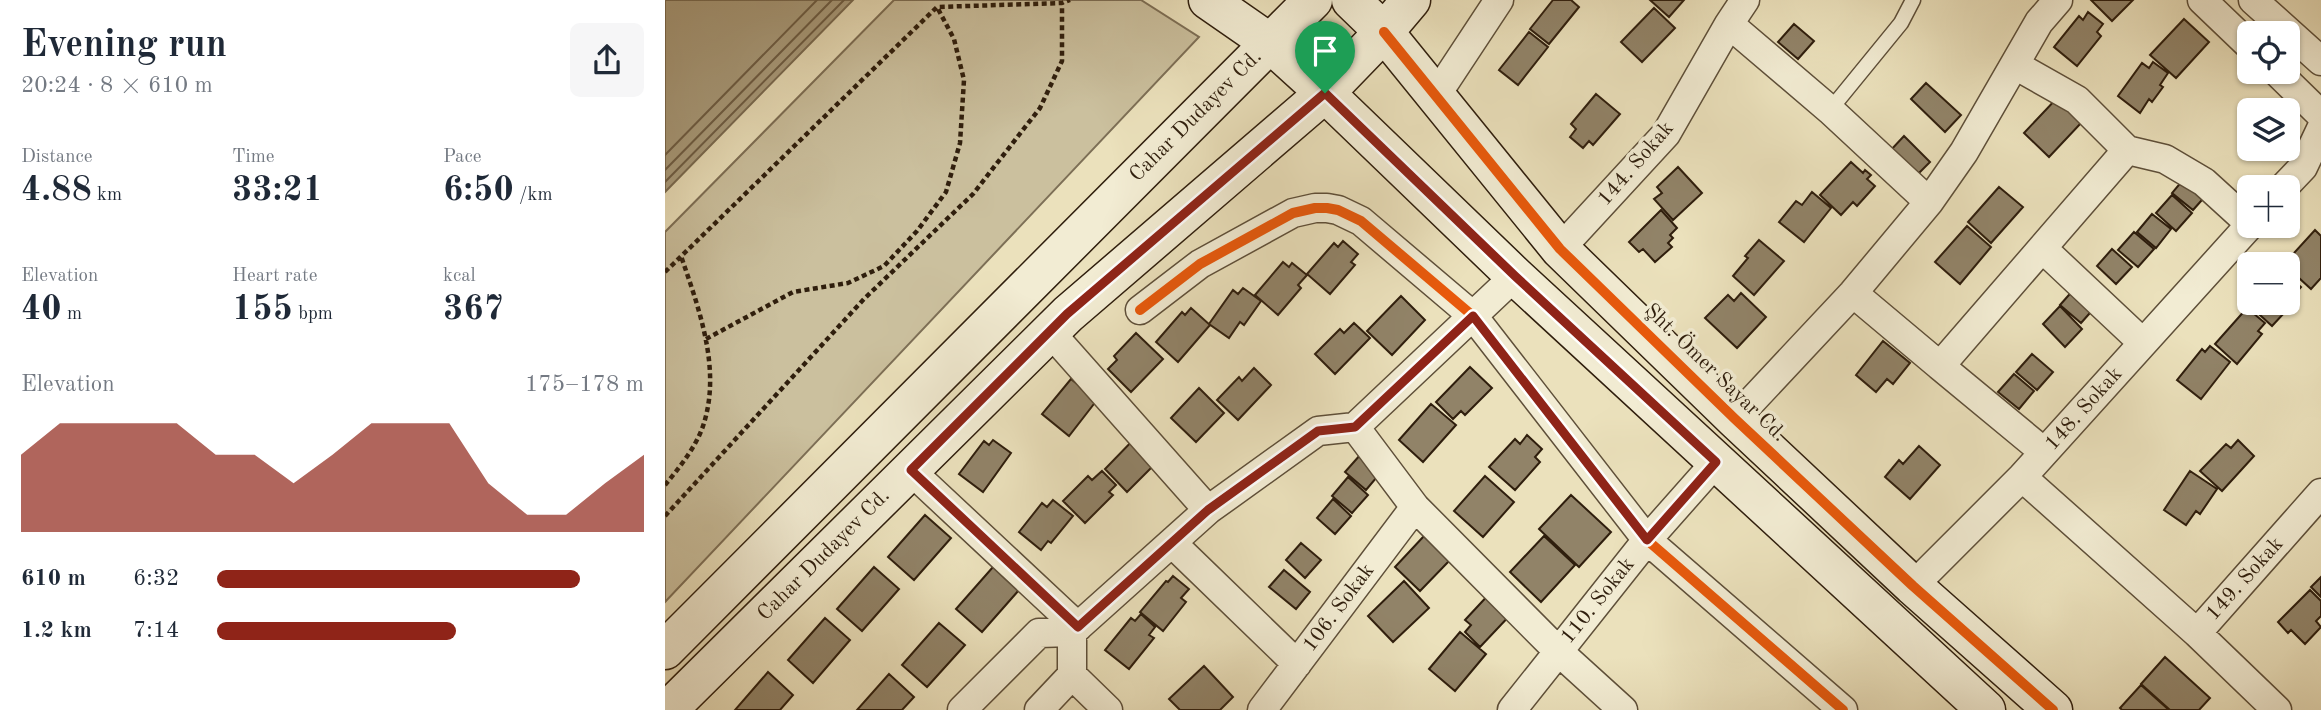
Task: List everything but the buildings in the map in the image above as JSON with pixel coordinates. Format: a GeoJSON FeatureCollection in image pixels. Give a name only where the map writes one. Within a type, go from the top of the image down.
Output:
{"type":"FeatureCollection","features":[{"type":"Feature","properties":{"kind":"main road"},"geometry":{"type":"LineString","coordinates":[[1208,0],[1270,43],[1325,93],[1515,276],[1986,710]]}},
{"type":"Feature","properties":{"kind":"main road","name":"Cahar Dudayev Cd."},"geometry":{"type":"LineString","coordinates":[[665,650],[1313,0]]}},
{"type":"Feature","properties":{"kind":"main road","name":"Şht. Ömer Sayar Cd."},"geometry":{"type":"LineString","coordinates":[[1351,0],[1384,32],[1560,249],[1735,419],[1913,586],[2053,710]]}},
{"type":"Feature","properties":{"kind":"main road","name":"Cahar Dudayev Cd."},"geometry":{"type":"LineString","coordinates":[[668,710],[1067,314],[1325,93],[1411,0]]}},
{"type":"Feature","properties":{"kind":"street"},"geometry":{"type":"LineString","coordinates":[[1435,97],[1499,0]]}},
{"type":"Feature","properties":{"kind":"street","name":"144. Sokak"},"geometry":{"type":"LineString","coordinates":[[1560,249],[1666,134],[1745,0]]}},
{"type":"Feature","properties":{"kind":"street"},"geometry":{"type":"LineString","coordinates":[[1735,419],[1853,293],[1929,202],[1964,152],[2039,22],[2058,0]]}},
{"type":"Feature","properties":{"kind":"street"},"geometry":{"type":"LineString","coordinates":[[2201,0],[2237,34]]}},
{"type":"Feature","properties":{"kind":"street"},"geometry":{"type":"LineString","coordinates":[[2253,0],[2321,61]]}},
{"type":"Feature","properties":{"kind":"street"},"geometry":{"type":"LineString","coordinates":[[1729,24],[1831,110],[1929,202]]}},
{"type":"Feature","properties":{"kind":"street"},"geometry":{"type":"LineString","coordinates":[[2015,65],[2077,100],[2127,150],[2165,159],[2204,182],[2237,213]]}},
{"type":"Feature","properties":{"kind":"street"},"geometry":{"type":"LineString","coordinates":[[2289,84],[2321,115]]}},
{"type":"Feature","properties":{"kind":"street"},"geometry":{"type":"LineString","coordinates":[[2295,175],[2303,167],[2321,130]]}},
{"type":"Feature","properties":{"kind":"street"},"geometry":{"type":"LineString","coordinates":[[1940,366],[2127,150]]}},
{"type":"Feature","properties":{"kind":"street"},"geometry":{"type":"LineString","coordinates":[[1140,310],[1200,264],[1293,213],[1315,208],[1338,210],[1361,221],[1473,316],[1647,540],[1843,710]]}},
{"type":"Feature","properties":{"kind":"street","name":"148. Sokak"},"geometry":{"type":"LineString","coordinates":[[1913,586],[2022,477],[2237,237]]}},
{"type":"Feature","properties":{"kind":"street"},"geometry":{"type":"LineString","coordinates":[[2042,248],[2143,343]]}},
{"type":"Feature","properties":{"kind":"street"},"geometry":{"type":"LineString","coordinates":[[962,710],[1039,633],[1075,630],[1208,510],[1318,431],[1355,427],[1515,276]]}},
{"type":"Feature","properties":{"kind":"street"},"geometry":{"type":"LineString","coordinates":[[1853,293],[2044,452]]}},
{"type":"Feature","properties":{"kind":"street"},"geometry":{"type":"LineString","coordinates":[[1050,332],[1208,510]]}},
{"type":"Feature","properties":{"kind":"street"},"geometry":{"type":"LineString","coordinates":[[1355,427],[1415,507],[1558,651],[1623,710]]}},
{"type":"Feature","properties":{"kind":"street","name":"110. Sokak"},"geometry":{"type":"LineString","coordinates":[[1512,710],[1647,540],[1716,462]]}},
{"type":"Feature","properties":{"kind":"street"},"geometry":{"type":"LineString","coordinates":[[911,470],[1075,630],[1072,675],[1039,710]]}},
{"type":"Feature","properties":{"kind":"street"},"geometry":{"type":"LineString","coordinates":[[2022,477],[2197,633],[2263,706]]}},
{"type":"Feature","properties":{"kind":"street","name":"149. Sokak"},"geometry":{"type":"LineString","coordinates":[[2197,633],[2321,494]]}},
{"type":"Feature","properties":{"kind":"street","name":"106. Sokak"},"geometry":{"type":"LineString","coordinates":[[1262,710],[1415,507]]}},
{"type":"Feature","properties":{"kind":"street"},"geometry":{"type":"LineString","coordinates":[[1172,543],[1297,664]]}},
{"type":"Feature","properties":{"kind":"street"},"geometry":{"type":"LineString","coordinates":[[1072,675],[1108,710]]}},
{"type":"Feature","properties":{"kind":"lane"},"geometry":{"type":"LineString","coordinates":[[1831,110],[1901,23],[1913,0]]}},
{"type":"Feature","properties":{"kind":"path"},"geometry":{"type":"LineString","coordinates":[[665,272],[937,6],[1062,4],[1070,0]]}},
{"type":"Feature","properties":{"kind":"path"},"geometry":{"type":"LineString","coordinates":[[665,516],[864,299],[973,194],[1040,108],[1062,61],[1062,4]]}},
{"type":"Feature","properties":{"kind":"path"},"geometry":{"type":"LineString","coordinates":[[706,339],[793,292],[848,283],[884,266],[917,231],[946,192],[960,143],[964,80],[954,39],[937,6]]}},
{"type":"Feature","properties":{"kind":"path"},"geometry":{"type":"LineString","coordinates":[[665,485],[679,468],[703,428],[711,396],[706,339],[698,304],[681,256]]}},
{"type":"Feature","properties":{"kind":"shaded area"},"geometry":{"type":"Polygon","coordinates":[[[894,0],[1141,0],[1199,37],[665,602],[665,232],[894,0]]]}},
{"type":"Feature","properties":{"kind":"water"},"geometry":{"type":"Polygon","coordinates":[[[665,0],[853,0],[665,192],[665,0]]]}},
{"type":"Feature","properties":{"kind":"cycle path"},"geometry":{"type":"LineString","coordinates":[[1384,32],[1560,249],[1735,419],[1913,586],[2053,710]]}},
{"type":"Feature","properties":{"kind":"cycle path"},"geometry":{"type":"LineString","coordinates":[[1140,310],[1200,264],[1293,213],[1327,208],[1361,221],[1473,316],[1647,540],[1843,710]]}},
{"type":"Feature","properties":{"kind":"route"},"geometry":{"type":"LineString","coordinates":[[1325,93],[1515,276],[1716,462],[1647,540],[1473,316],[1355,427],[1318,431],[1208,510],[1078,627],[911,470],[1067,314],[1325,93]]}}]}
